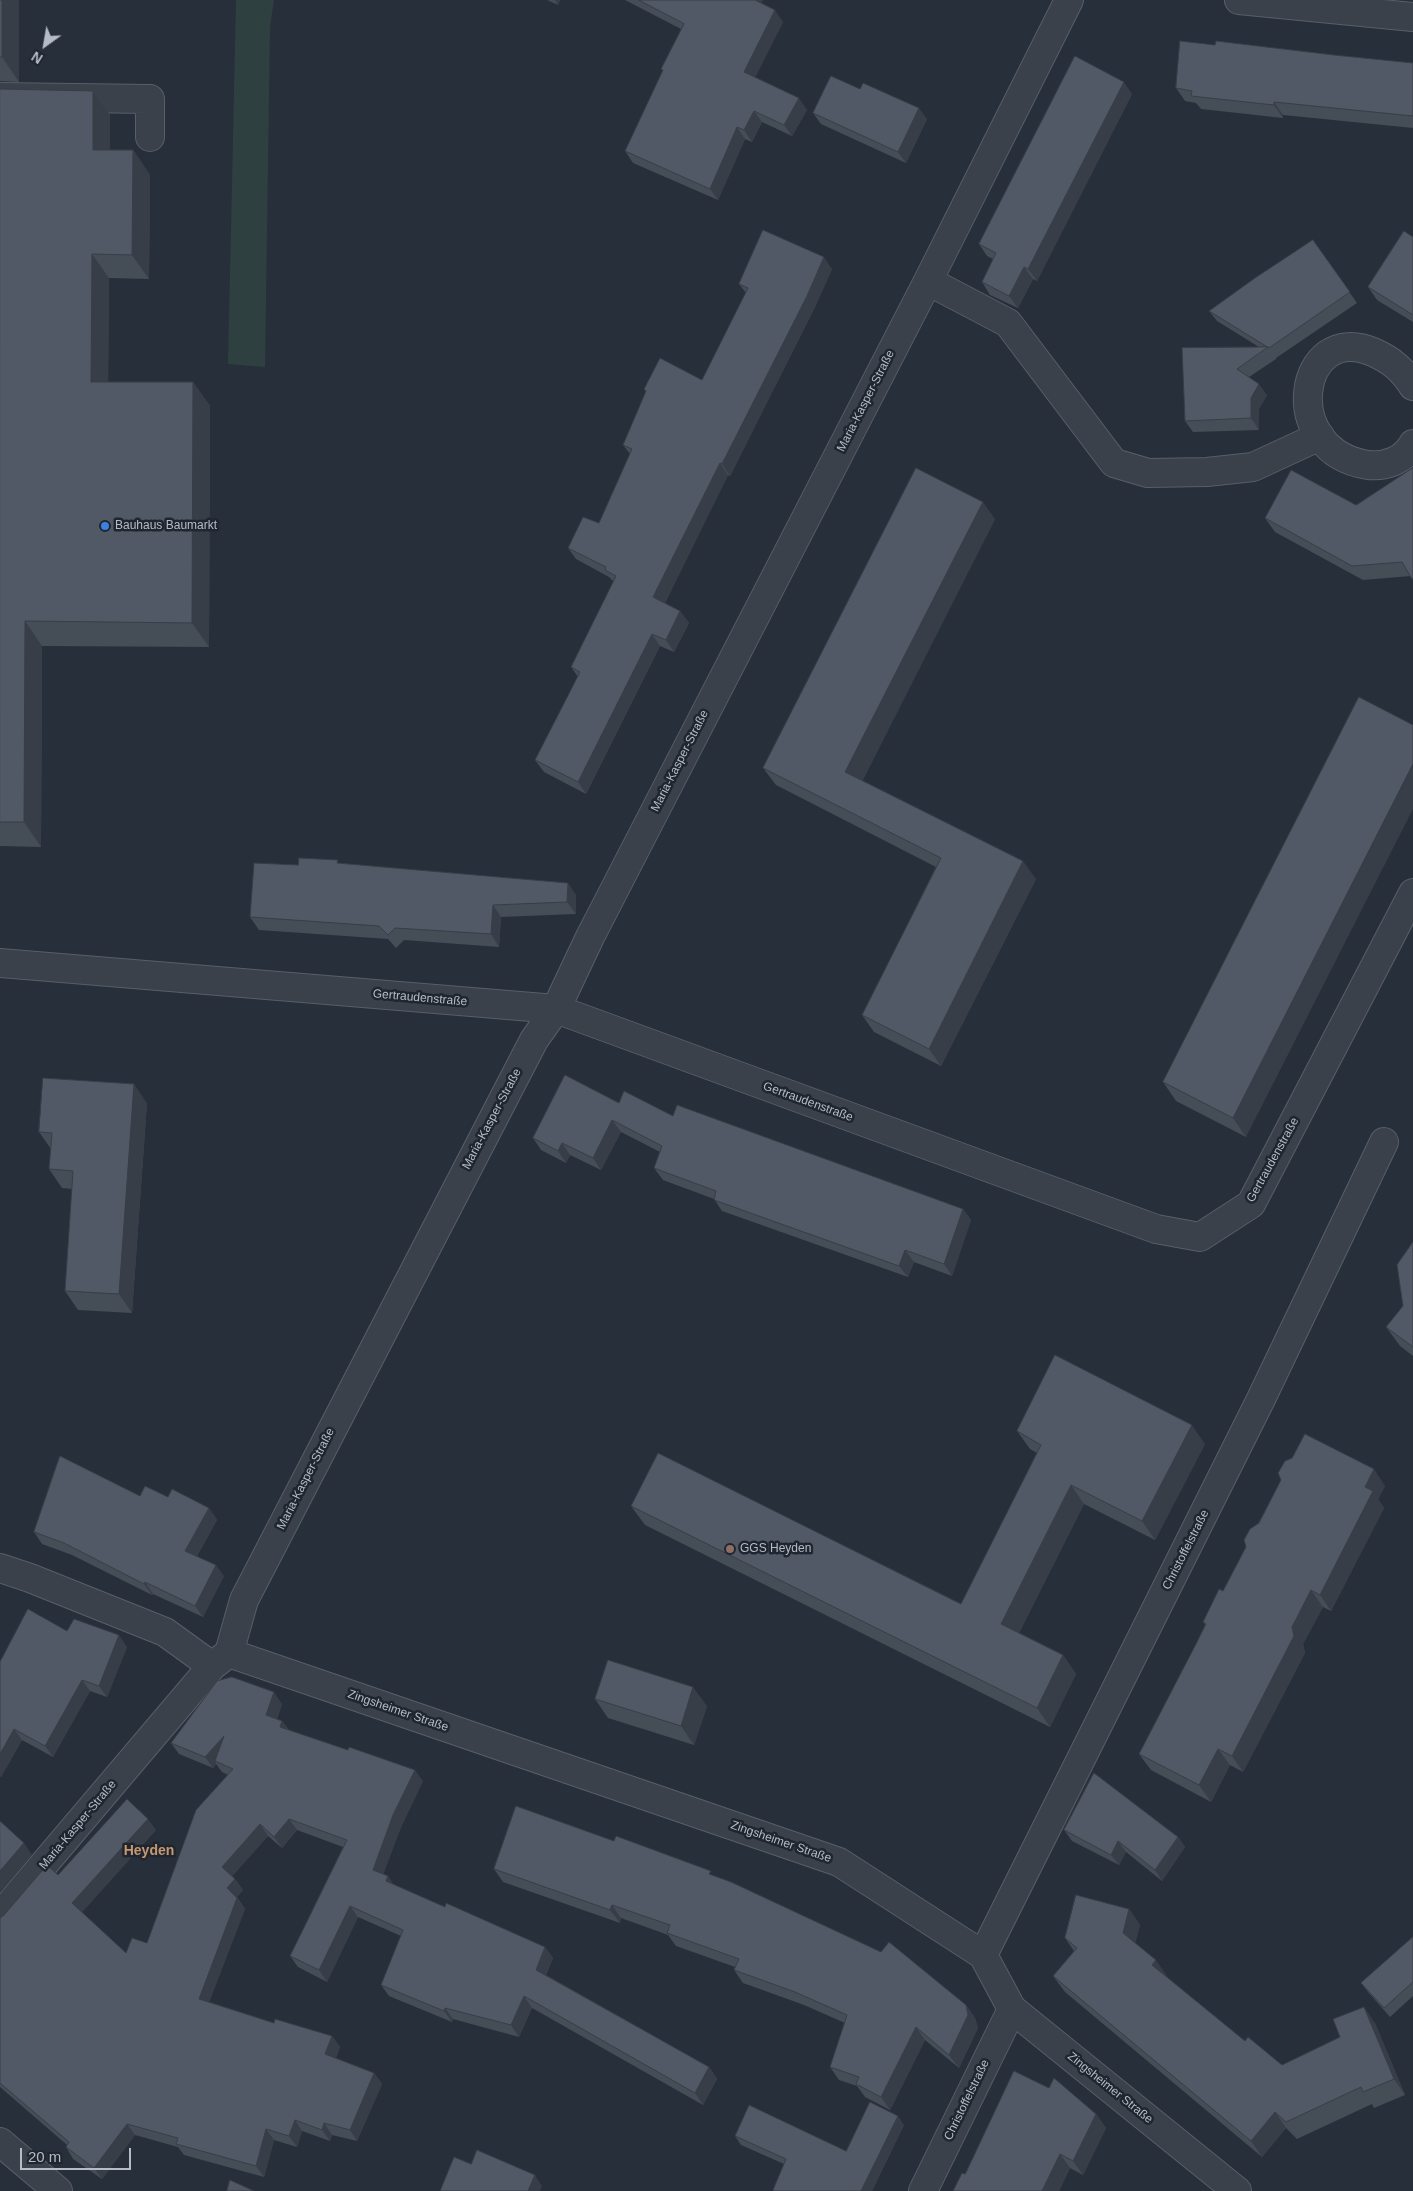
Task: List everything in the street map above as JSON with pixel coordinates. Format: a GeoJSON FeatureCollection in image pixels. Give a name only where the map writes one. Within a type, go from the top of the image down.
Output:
{"type":"FeatureCollection","features":[{"type":"Feature","properties":{"kind":"street","name":"Maria-Kasper-Straße"},"geometry":{"type":"LineString","coordinates":[[0,1916],[220,1660],[244,1600],[534,1040],[556,1009],[599,920],[928,282],[1069,0]]}},
{"type":"Feature","properties":{"kind":"street"},"geometry":{"type":"LineString","coordinates":[[1239,0],[1413,18]]}},
{"type":"Feature","properties":{"kind":"street"},"geometry":{"type":"LineString","coordinates":[[0,97],[150,99],[150,137]]}},
{"type":"Feature","properties":{"kind":"street"},"geometry":{"type":"LineString","coordinates":[[928,282],[1008,323],[1114,463],[1148,474],[1208,472],[1253,467],[1320,436]]}},
{"type":"Feature","properties":{"kind":"street"},"geometry":{"type":"LineString","coordinates":[[1413,386],[1394,363],[1367,350],[1350,347],[1333,351],[1319,362],[1311,376],[1307,393],[1308,410],[1312,424],[1330,449],[1343,456],[1359,463],[1378,466],[1395,462],[1409,451],[1413,444]]}},
{"type":"Feature","properties":{"kind":"street","name":"Gertraudenstraße"},"geometry":{"type":"LineString","coordinates":[[0,963],[556,1009],[1156,1229],[1200,1237],[1251,1204],[1413,893]]}},
{"type":"Feature","properties":{"kind":"street","name":"Christoffelstraße"},"geometry":{"type":"LineString","coordinates":[[983,1955],[1265,1390],[1384,1142]]}},
{"type":"Feature","properties":{"kind":"street","name":"Zingsheimer Straße"},"geometry":{"type":"LineString","coordinates":[[0,1568],[166,1632],[220,1660],[839,1862],[983,1955],[1012,2009],[1237,2191]]}},
{"type":"Feature","properties":{"kind":"street","name":"Christoffelstraße"},"geometry":{"type":"LineString","coordinates":[[923,2191],[1012,2009]]}},
{"type":"Feature","properties":{"kind":"street"},"geometry":{"type":"LineString","coordinates":[[0,2142],[58,2191]]}},
{"type":"Feature","properties":{"kind":"shaded area"},"geometry":{"type":"Polygon","coordinates":[[[236,0],[274,0],[270,27],[265,367],[228,364],[236,0]]]}},
{"type":"Feature","properties":{"kind":"building"},"geometry":{"type":"Polygon","coordinates":[[[0,0],[2,0],[2,57],[0,57],[0,0]]]}},
{"type":"Feature","properties":{"kind":"building"},"geometry":{"type":"Polygon","coordinates":[[[639,0],[755,0],[775,10],[744,72],[799,98],[784,125],[754,111],[744,130],[737,127],[710,189],[625,151],[663,70],[661,69],[684,24],[639,0]]]}},
{"type":"Feature","properties":{"kind":"building"},"geometry":{"type":"Polygon","coordinates":[[[1180,41],[1215,45],[1216,41],[1413,63],[1413,116],[1274,102],[1274,105],[1191,96],[1192,91],[1176,88],[1180,41]]]}},
{"type":"Feature","properties":{"kind":"building"},"geometry":{"type":"Polygon","coordinates":[[[1075,56],[1124,82],[1028,269],[1024,267],[1009,296],[982,282],[996,253],[979,244],[1075,56]]]}},
{"type":"Feature","properties":{"kind":"building"},"geometry":{"type":"Polygon","coordinates":[[[831,76],[860,89],[863,83],[919,108],[898,152],[813,113],[831,76]]]}},
{"type":"Feature","properties":{"kind":"building","name":"Bauhaus Baumarkt"},"geometry":{"type":"Polygon","coordinates":[[[0,89],[93,91],[93,150],[133,150],[132,255],[92,254],[91,382],[193,382],[192,623],[25,621],[24,822],[0,822],[0,89]]]}},
{"type":"Feature","properties":{"kind":"building"},"geometry":{"type":"Polygon","coordinates":[[[763,230],[824,257],[807,296],[653,597],[680,611],[666,640],[652,634],[578,782],[535,760],[580,672],[571,667],[616,576],[605,570],[606,567],[568,548],[583,517],[599,523],[632,449],[623,445],[646,391],[644,389],[660,358],[702,380],[748,288],[739,284],[763,230]]]}},
{"type":"Feature","properties":{"kind":"building"},"geometry":{"type":"Polygon","coordinates":[[[1404,231],[1413,237],[1413,315],[1368,287],[1404,231]]]}},
{"type":"Feature","properties":{"kind":"building"},"geometry":{"type":"Polygon","coordinates":[[[1313,240],[1350,292],[1269,348],[1209,311],[1255,278],[1313,240]]]}},
{"type":"Feature","properties":{"kind":"building"},"geometry":{"type":"Polygon","coordinates":[[[1268,347],[1237,369],[1259,384],[1251,398],[1251,418],[1185,421],[1182,348],[1268,347]]]}},
{"type":"Feature","properties":{"kind":"building"},"geometry":{"type":"Polygon","coordinates":[[[916,468],[983,502],[845,772],[1023,861],[929,1049],[862,1015],[941,858],[763,768],[916,468]]]}},
{"type":"Feature","properties":{"kind":"building"},"geometry":{"type":"Polygon","coordinates":[[[1413,468],[1412,579],[1402,562],[1352,566],[1265,518],[1291,470],[1356,505],[1413,468]]]}},
{"type":"Feature","properties":{"kind":"building"},"geometry":{"type":"Polygon","coordinates":[[[1359,697],[1413,725],[1413,764],[1233,1118],[1163,1082],[1359,697]]]}},
{"type":"Feature","properties":{"kind":"building"},"geometry":{"type":"Polygon","coordinates":[[[299,858],[338,860],[337,863],[568,883],[567,902],[493,905],[491,934],[395,928],[388,935],[379,926],[250,917],[254,863],[298,865],[299,858]]]}},
{"type":"Feature","properties":{"kind":"building"},"geometry":{"type":"Polygon","coordinates":[[[565,1075],[619,1103],[624,1091],[673,1116],[677,1105],[963,1209],[944,1264],[905,1250],[899,1266],[714,1200],[716,1191],[654,1168],[662,1146],[612,1120],[593,1158],[562,1143],[558,1151],[533,1138],[565,1075]]]}},
{"type":"Feature","properties":{"kind":"building"},"geometry":{"type":"Polygon","coordinates":[[[43,1078],[134,1084],[119,1294],[65,1291],[73,1171],[49,1169],[52,1133],[39,1132],[43,1078]]]}},
{"type":"Feature","properties":{"kind":"building"},"geometry":{"type":"Polygon","coordinates":[[[1413,1242],[1413,1347],[1386,1327],[1403,1306],[1397,1265],[1413,1242]]]}},
{"type":"Feature","properties":{"kind":"building"},"geometry":{"type":"Polygon","coordinates":[[[1055,1355],[1192,1425],[1142,1521],[1071,1485],[1001,1624],[1063,1655],[1037,1708],[631,1506],[658,1453],[961,1604],[1041,1445],[1017,1431],[1055,1355]]]}},
{"type":"Feature","properties":{"kind":"building"},"geometry":{"type":"Polygon","coordinates":[[[1305,1434],[1374,1469],[1365,1487],[1373,1491],[1320,1595],[1311,1590],[1292,1627],[1294,1636],[1232,1756],[1218,1749],[1199,1785],[1139,1754],[1206,1624],[1203,1622],[1219,1589],[1223,1591],[1246,1547],[1244,1540],[1250,1529],[1259,1523],[1281,1480],[1278,1473],[1285,1461],[1292,1458],[1305,1434]]]}},
{"type":"Feature","properties":{"kind":"building"},"geometry":{"type":"Polygon","coordinates":[[[60,1456],[140,1496],[145,1486],[168,1497],[172,1489],[209,1508],[185,1551],[216,1565],[195,1606],[145,1582],[144,1584],[64,1543],[34,1532],[60,1456]]]}},
{"type":"Feature","properties":{"kind":"building"},"geometry":{"type":"Polygon","coordinates":[[[28,1609],[67,1631],[74,1619],[119,1635],[99,1686],[82,1680],[45,1746],[14,1729],[0,1754],[0,1662],[28,1609]]]}},
{"type":"Feature","properties":{"kind":"building"},"geometry":{"type":"Polygon","coordinates":[[[608,1660],[693,1687],[681,1726],[595,1699],[608,1660]]]}},
{"type":"Feature","properties":{"kind":"building"},"geometry":{"type":"Polygon","coordinates":[[[232,1677],[274,1692],[266,1715],[282,1721],[280,1727],[348,1750],[349,1747],[415,1770],[393,1815],[373,1870],[388,1876],[386,1881],[445,1907],[446,1903],[545,1947],[536,1970],[709,2067],[695,2093],[524,1996],[511,2025],[445,2008],[444,2011],[381,1985],[403,1930],[350,1906],[319,1970],[290,1956],[347,1840],[289,1819],[274,1837],[260,1824],[222,1867],[235,1879],[227,1888],[237,1898],[199,1999],[274,2023],[275,2019],[332,2036],[325,2054],[374,2073],[350,2130],[324,2123],[322,2130],[295,2120],[289,2136],[266,2129],[256,2166],[176,2144],[178,2138],[127,2124],[94,2168],[66,2147],[69,2142],[0,2083],[0,1918],[47,1865],[58,1875],[127,1799],[148,1819],[72,1903],[126,1953],[132,1938],[147,1943],[196,1810],[233,1769],[215,1761],[224,1736],[205,1757],[171,1743],[217,1681],[232,1677]]]}},
{"type":"Feature","properties":{"kind":"building"},"geometry":{"type":"Polygon","coordinates":[[[1094,1773],[1178,1837],[1155,1870],[1118,1841],[1111,1855],[1064,1830],[1094,1773]]]}},
{"type":"Feature","properties":{"kind":"building"},"geometry":{"type":"Polygon","coordinates":[[[516,1806],[614,1841],[616,1836],[711,1871],[709,1874],[731,1882],[881,1952],[889,1942],[966,2005],[968,2015],[949,2055],[916,2027],[881,2097],[856,2084],[859,2077],[830,2067],[847,2015],[795,1992],[734,1970],[739,1959],[667,1933],[670,1925],[612,1905],[610,1910],[494,1869],[516,1806]]]}},
{"type":"Feature","properties":{"kind":"building"},"geometry":{"type":"Polygon","coordinates":[[[0,1821],[24,1843],[0,1871],[0,1821]]]}},
{"type":"Feature","properties":{"kind":"building"},"geometry":{"type":"Polygon","coordinates":[[[1076,1895],[1129,1909],[1123,1933],[1156,1960],[1152,1965],[1245,2041],[1248,2037],[1282,2065],[1340,2037],[1333,2019],[1364,2007],[1394,2079],[1363,2092],[1361,2087],[1286,2122],[1275,2112],[1251,2141],[1053,1976],[1077,1948],[1065,1938],[1076,1895]]]}},
{"type":"Feature","properties":{"kind":"building"},"geometry":{"type":"Polygon","coordinates":[[[1413,1937],[1413,1982],[1384,2008],[1361,1983],[1413,1937]]]}},
{"type":"Feature","properties":{"kind":"building"},"geometry":{"type":"Polygon","coordinates":[[[1014,2071],[1049,2088],[1054,2078],[1096,2114],[1073,2161],[1060,2154],[1042,2191],[953,2191],[962,2173],[965,2174],[1014,2071]]]}},
{"type":"Feature","properties":{"kind":"building"},"geometry":{"type":"Polygon","coordinates":[[[870,2102],[898,2116],[861,2191],[775,2191],[773,2190],[786,2159],[735,2136],[749,2105],[846,2151],[870,2102]]]}},
{"type":"Feature","properties":{"kind":"building"},"geometry":{"type":"Polygon","coordinates":[[[477,2150],[535,2175],[528,2191],[440,2191],[454,2157],[471,2164],[477,2150]]]}},
{"type":"Feature","properties":{"kind":"building"},"geometry":{"type":"Polygon","coordinates":[[[230,2180],[254,2191],[227,2191],[230,2180]]]}},
{"type":"Feature","properties":{"kind":"place","name":"Bauhaus Baumarkt"},"geometry":{"type":"Point","coordinates":[105,526]}},
{"type":"Feature","properties":{"kind":"place","name":"GGS Heyden"},"geometry":{"type":"Point","coordinates":[730,1549]}},
{"type":"Feature","properties":{"kind":"district","name":"Heyden"},"geometry":{"type":"Point","coordinates":[149,1851]}}]}
